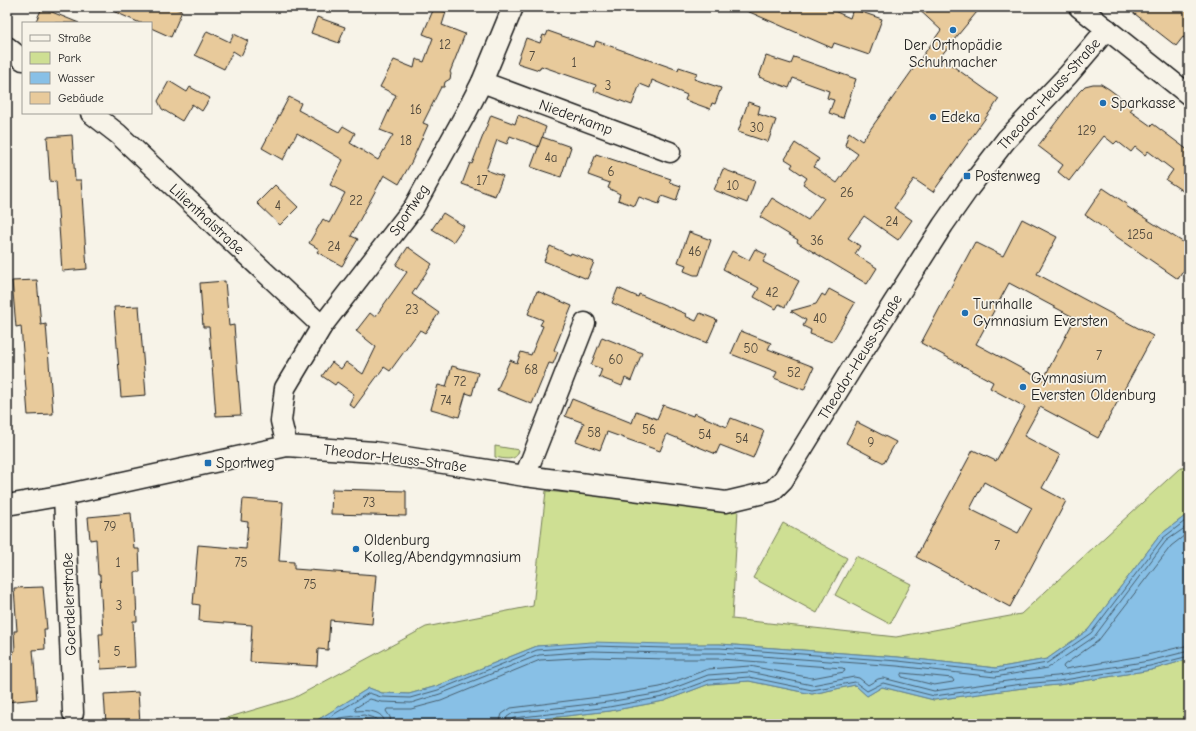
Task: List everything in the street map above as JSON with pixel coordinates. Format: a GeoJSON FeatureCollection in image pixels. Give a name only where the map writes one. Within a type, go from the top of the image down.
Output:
{"type":"FeatureCollection","features":[{"type":"Feature","properties":{"kind":"street","name":"Sportweg"},"geometry":{"type":"LineString","coordinates":[[287,446],[281,420],[285,388],[322,326],[414,208],[482,82],[513,7]]}},
{"type":"Feature","properties":{"kind":"street"},"geometry":{"type":"LineString","coordinates":[[1079,7],[1189,95]]}},
{"type":"Feature","properties":{"kind":"street","name":"Theodor-Heuss-Straße"},"geometry":{"type":"LineString","coordinates":[[7,505],[64,495],[287,446],[374,452],[525,476],[726,502],[772,491],[783,480],[856,361],[943,225],[969,188],[1006,140],[1068,75],[1107,29]]}},
{"type":"Feature","properties":{"kind":"street"},"geometry":{"type":"LineString","coordinates":[[7,47],[22,59]]}},
{"type":"Feature","properties":{"kind":"street","name":"Niederkamp"},"geometry":{"type":"LineString","coordinates":[[482,82],[670,152]]}},
{"type":"Feature","properties":{"kind":"street","name":"Lilienthalstraße"},"geometry":{"type":"LineString","coordinates":[[92,114],[118,134],[322,326]]}},
{"type":"Feature","properties":{"kind":"street"},"geometry":{"type":"LineString","coordinates":[[525,476],[585,323]]}},
{"type":"Feature","properties":{"kind":"street","name":"Goerdelerstraße"},"geometry":{"type":"LineString","coordinates":[[64,495],[73,713]]}},
{"type":"Feature","properties":{"kind":"green space"},"geometry":{"type":"Polygon","coordinates":[[[495,446],[519,450],[518,454],[510,459],[495,457],[495,446]]]}},
{"type":"Feature","properties":{"kind":"green space"},"geometry":{"type":"Polygon","coordinates":[[[1189,466],[1189,513],[1160,535],[1088,630],[1047,659],[996,668],[898,657],[720,644],[537,646],[437,686],[409,694],[382,693],[369,688],[311,724],[214,724],[223,719],[294,698],[426,627],[533,606],[546,491],[738,509],[732,619],[896,637],[1021,614],[1179,469],[1189,466]]]}},
{"type":"Feature","properties":{"kind":"green space"},"geometry":{"type":"Polygon","coordinates":[[[783,523],[847,558],[817,613],[753,578],[783,523]]]}},
{"type":"Feature","properties":{"kind":"green space"},"geometry":{"type":"Polygon","coordinates":[[[856,556],[911,584],[890,624],[835,595],[856,556]]]}},
{"type":"Feature","properties":{"kind":"green space"},"geometry":{"type":"Polygon","coordinates":[[[1189,659],[1189,724],[507,724],[610,711],[664,701],[709,684],[749,681],[812,694],[855,685],[867,696],[882,687],[934,700],[1023,688],[1058,685],[1151,670],[1189,659]]]}},
{"type":"Feature","properties":{"kind":"green space"},"geometry":{"type":"Polygon","coordinates":[[[364,719],[383,724],[324,724],[364,719]]]}},
{"type":"Feature","properties":{"kind":"water"},"geometry":{"type":"Polygon","coordinates":[[[1189,513],[1189,659],[1151,670],[1058,685],[1023,688],[934,700],[882,687],[867,696],[855,685],[812,694],[749,681],[709,684],[664,701],[610,711],[507,724],[383,724],[364,719],[324,724],[311,724],[369,688],[382,693],[409,694],[437,686],[537,646],[592,642],[720,644],[898,657],[996,668],[1047,659],[1088,630],[1160,535],[1189,513]]]}},
{"type":"Feature","properties":{"kind":"building"},"geometry":{"type":"Polygon","coordinates":[[[104,7],[172,7],[182,11],[171,37],[152,28],[152,22],[138,22],[104,7]]]}},
{"type":"Feature","properties":{"kind":"building"},"geometry":{"type":"Polygon","coordinates":[[[738,7],[825,7],[850,18],[853,9],[882,19],[869,55],[834,43],[832,48],[738,7]]]}},
{"type":"Feature","properties":{"kind":"building"},"geometry":{"type":"Polygon","coordinates":[[[916,7],[981,7],[940,57],[999,99],[933,192],[914,179],[894,208],[912,220],[898,240],[864,216],[848,238],[860,246],[855,254],[877,268],[867,284],[800,244],[797,242],[798,240],[760,217],[772,198],[808,220],[824,198],[803,184],[807,178],[791,167],[793,164],[785,159],[795,143],[819,159],[814,167],[837,183],[858,154],[845,145],[849,132],[862,141],[941,30],[916,7]]]}},
{"type":"Feature","properties":{"kind":"building"},"geometry":{"type":"Polygon","coordinates":[[[1126,7],[1189,7],[1189,40],[1183,37],[1176,46],[1126,7]]]}},
{"type":"Feature","properties":{"kind":"building"},"geometry":{"type":"Polygon","coordinates":[[[42,8],[77,22],[35,22],[42,8]]]}},
{"type":"Feature","properties":{"kind":"building"},"geometry":{"type":"Polygon","coordinates":[[[434,8],[446,12],[442,25],[465,34],[450,72],[450,79],[445,82],[444,87],[441,87],[423,123],[428,125],[412,161],[399,184],[384,175],[351,236],[358,239],[342,266],[317,252],[319,249],[309,243],[323,219],[329,223],[345,193],[330,185],[343,160],[297,133],[283,160],[262,148],[289,97],[301,103],[298,110],[339,132],[343,126],[355,133],[350,143],[378,160],[393,135],[380,130],[396,95],[380,87],[394,60],[414,68],[416,59],[424,62],[433,38],[423,34],[434,8]]]}},
{"type":"Feature","properties":{"kind":"building"},"geometry":{"type":"Polygon","coordinates":[[[317,17],[345,27],[339,43],[311,33],[317,17]]]}},
{"type":"Feature","properties":{"kind":"building"},"geometry":{"type":"Polygon","coordinates":[[[207,31],[230,42],[234,34],[248,41],[241,56],[233,51],[224,69],[195,55],[207,31]]]}},
{"type":"Feature","properties":{"kind":"building"},"geometry":{"type":"Polygon","coordinates":[[[548,31],[594,47],[596,41],[678,70],[679,67],[697,73],[694,79],[721,88],[715,104],[712,103],[710,109],[685,100],[687,95],[652,80],[650,88],[640,84],[632,105],[594,91],[596,85],[541,66],[539,70],[517,63],[526,38],[540,43],[543,35],[546,36],[548,31]]]}},
{"type":"Feature","properties":{"kind":"building"},"geometry":{"type":"Polygon","coordinates":[[[766,56],[791,64],[794,57],[856,79],[843,118],[829,113],[834,100],[827,98],[829,91],[793,78],[789,88],[759,77],[766,56]]]}},
{"type":"Feature","properties":{"kind":"building"},"geometry":{"type":"Polygon","coordinates":[[[169,81],[187,92],[190,87],[210,98],[202,111],[192,104],[182,121],[162,109],[158,101],[169,81]]]}},
{"type":"Feature","properties":{"kind":"building"},"geometry":{"type":"Polygon","coordinates":[[[1101,84],[1109,89],[1133,107],[1130,111],[1151,126],[1153,124],[1189,151],[1189,195],[1166,180],[1173,170],[1148,151],[1145,155],[1135,147],[1131,152],[1117,141],[1114,144],[1104,136],[1069,181],[1058,172],[1063,165],[1038,146],[1079,92],[1085,86],[1101,84]]]}},
{"type":"Feature","properties":{"kind":"building"},"geometry":{"type":"Polygon","coordinates":[[[748,102],[760,106],[758,114],[776,120],[768,142],[738,132],[748,102]]]}},
{"type":"Feature","properties":{"kind":"building"},"geometry":{"type":"Polygon","coordinates":[[[491,115],[515,124],[518,115],[546,127],[539,147],[510,136],[507,144],[497,140],[486,170],[503,176],[495,196],[462,184],[470,163],[472,164],[491,115]]]}},
{"type":"Feature","properties":{"kind":"building"},"geometry":{"type":"Polygon","coordinates":[[[72,135],[75,180],[81,180],[87,269],[62,271],[56,181],[50,182],[47,137],[72,135]]]}},
{"type":"Feature","properties":{"kind":"building"},"geometry":{"type":"Polygon","coordinates":[[[542,137],[571,147],[561,177],[531,167],[542,137]]]}},
{"type":"Feature","properties":{"kind":"building"},"geometry":{"type":"Polygon","coordinates":[[[596,154],[671,179],[669,182],[681,186],[676,201],[662,196],[659,204],[639,197],[635,206],[618,200],[620,194],[608,188],[610,183],[588,175],[596,154]]]}},
{"type":"Feature","properties":{"kind":"building"},"geometry":{"type":"Polygon","coordinates":[[[723,169],[755,181],[747,203],[714,190],[723,169]]]}},
{"type":"Feature","properties":{"kind":"building"},"geometry":{"type":"Polygon","coordinates":[[[275,185],[298,207],[280,225],[257,203],[275,185]]]}},
{"type":"Feature","properties":{"kind":"building"},"geometry":{"type":"Polygon","coordinates":[[[1103,188],[1127,204],[1126,206],[1189,246],[1189,262],[1178,279],[1085,215],[1103,188]]]}},
{"type":"Feature","properties":{"kind":"building"},"geometry":{"type":"Polygon","coordinates":[[[443,213],[464,226],[453,242],[432,229],[443,213]]]}},
{"type":"Feature","properties":{"kind":"building"},"geometry":{"type":"Polygon","coordinates":[[[1022,219],[1057,237],[1037,274],[1153,336],[1098,438],[1040,407],[1024,436],[1060,455],[1042,488],[1066,501],[1010,607],[916,557],[973,450],[996,461],[1025,407],[990,388],[993,382],[921,343],[975,242],[1003,256],[1022,219]],[[1009,283],[976,344],[1043,380],[1075,318],[1009,283]],[[984,482],[970,509],[1018,533],[1032,508],[984,482]]]}},
{"type":"Feature","properties":{"kind":"building"},"geometry":{"type":"Polygon","coordinates":[[[689,232],[711,240],[699,275],[694,275],[684,271],[686,265],[678,262],[689,232]]]}},
{"type":"Feature","properties":{"kind":"building"},"geometry":{"type":"Polygon","coordinates":[[[550,246],[570,255],[571,253],[594,262],[587,279],[544,261],[550,246]]]}},
{"type":"Feature","properties":{"kind":"building"},"geometry":{"type":"Polygon","coordinates":[[[408,247],[432,264],[412,294],[439,313],[425,333],[420,330],[390,371],[384,367],[354,408],[349,404],[354,394],[337,382],[335,385],[322,376],[332,362],[341,369],[346,362],[363,374],[376,347],[356,331],[370,313],[375,317],[407,272],[396,265],[408,247]]]}},
{"type":"Feature","properties":{"kind":"building"},"geometry":{"type":"Polygon","coordinates":[[[755,249],[767,255],[763,262],[799,281],[785,307],[779,304],[776,309],[754,297],[759,288],[723,269],[732,251],[749,260],[755,249]]]}},
{"type":"Feature","properties":{"kind":"building"},"geometry":{"type":"Polygon","coordinates":[[[37,280],[41,325],[46,324],[53,414],[28,415],[21,326],[16,327],[12,281],[37,280]]]}},
{"type":"Feature","properties":{"kind":"building"},"geometry":{"type":"Polygon","coordinates":[[[225,281],[229,326],[234,325],[241,415],[216,416],[209,327],[203,327],[200,283],[225,281]]]}},
{"type":"Feature","properties":{"kind":"building"},"geometry":{"type":"Polygon","coordinates":[[[618,288],[638,297],[639,294],[686,314],[685,316],[696,321],[700,313],[717,320],[707,343],[612,303],[618,288]]]}},
{"type":"Feature","properties":{"kind":"building"},"geometry":{"type":"Polygon","coordinates":[[[829,289],[855,303],[832,342],[810,334],[811,330],[803,326],[806,320],[791,311],[816,304],[822,294],[825,296],[829,289]]]}},
{"type":"Feature","properties":{"kind":"building"},"geometry":{"type":"Polygon","coordinates":[[[537,291],[572,306],[554,350],[558,352],[553,364],[549,363],[532,404],[497,390],[510,360],[517,363],[521,352],[531,355],[543,326],[540,325],[543,320],[528,314],[537,291]]]}},
{"type":"Feature","properties":{"kind":"building"},"geometry":{"type":"Polygon","coordinates":[[[139,306],[146,395],[121,397],[114,307],[139,306]]]}},
{"type":"Feature","properties":{"kind":"building"},"geometry":{"type":"Polygon","coordinates":[[[741,331],[771,343],[768,349],[814,367],[804,390],[774,378],[777,372],[731,354],[741,331]]]}},
{"type":"Feature","properties":{"kind":"building"},"geometry":{"type":"Polygon","coordinates":[[[602,337],[642,353],[631,381],[625,378],[622,386],[599,377],[602,369],[591,365],[602,337]]]}},
{"type":"Feature","properties":{"kind":"building"},"geometry":{"type":"Polygon","coordinates":[[[452,366],[478,373],[472,395],[466,393],[459,417],[431,409],[438,385],[446,387],[452,366]]]}},
{"type":"Feature","properties":{"kind":"building"},"geometry":{"type":"Polygon","coordinates":[[[572,399],[632,423],[636,411],[657,419],[663,405],[693,416],[694,413],[727,427],[731,418],[764,431],[753,458],[720,445],[716,454],[667,434],[660,451],[607,432],[600,450],[576,441],[584,423],[565,416],[572,399]]]}},
{"type":"Feature","properties":{"kind":"building"},"geometry":{"type":"Polygon","coordinates":[[[857,422],[896,442],[884,463],[846,443],[857,422]]]}},
{"type":"Feature","properties":{"kind":"building"},"geometry":{"type":"Polygon","coordinates":[[[332,489],[406,491],[406,516],[331,514],[332,489]]]}},
{"type":"Feature","properties":{"kind":"building"},"geometry":{"type":"Polygon","coordinates":[[[243,499],[283,502],[279,561],[294,562],[294,569],[376,575],[372,624],[330,620],[328,650],[318,649],[317,666],[250,662],[252,625],[199,621],[200,605],[193,604],[198,545],[246,549],[248,522],[241,521],[243,499]]]}},
{"type":"Feature","properties":{"kind":"building"},"geometry":{"type":"Polygon","coordinates":[[[131,513],[134,549],[139,549],[140,572],[135,572],[137,621],[133,621],[135,667],[101,669],[99,634],[103,634],[100,575],[98,575],[96,539],[90,540],[88,517],[131,513]]]}},
{"type":"Feature","properties":{"kind":"building"},"geometry":{"type":"Polygon","coordinates":[[[43,587],[47,629],[44,629],[45,649],[33,650],[37,699],[7,702],[7,652],[15,651],[14,631],[17,631],[14,588],[43,587]]]}},
{"type":"Feature","properties":{"kind":"building"},"geometry":{"type":"Polygon","coordinates":[[[138,692],[140,724],[106,724],[104,694],[138,692]]]}},
{"type":"Feature","properties":{"kind":"place","name":"Der Orthopädie Schuhmacher"},"geometry":{"type":"Point","coordinates":[953,30]}},
{"type":"Feature","properties":{"kind":"place","name":"Sparkasse"},"geometry":{"type":"Point","coordinates":[1103,103]}},
{"type":"Feature","properties":{"kind":"place","name":"Edeka"},"geometry":{"type":"Point","coordinates":[933,117]}},
{"type":"Feature","properties":{"kind":"place","name":"Postenweg"},"geometry":{"type":"Point","coordinates":[967,176]}},
{"type":"Feature","properties":{"kind":"place","name":"Turnhalle Gymnasium Eversten"},"geometry":{"type":"Point","coordinates":[965,313]}},
{"type":"Feature","properties":{"kind":"place","name":"Gymnasium Eversten Oldenburg"},"geometry":{"type":"Point","coordinates":[1023,387]}},
{"type":"Feature","properties":{"kind":"place","name":"Sportweg"},"geometry":{"type":"Point","coordinates":[208,463]}},
{"type":"Feature","properties":{"kind":"place","name":"Oldenburg Kolleg/Abendgymnasium"},"geometry":{"type":"Point","coordinates":[356,549]}}]}
